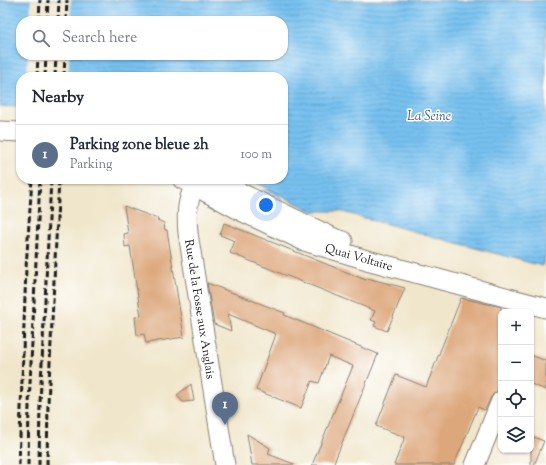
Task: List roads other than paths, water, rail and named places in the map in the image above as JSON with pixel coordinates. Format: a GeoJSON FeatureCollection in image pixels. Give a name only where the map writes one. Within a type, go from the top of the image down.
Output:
{"type":"FeatureCollection","features":[{"type":"Feature","properties":{"kind":"street"},"geometry":{"type":"LineString","coordinates":[[0,121],[16,121]]}},
{"type":"Feature","properties":{"kind":"street"},"geometry":{"type":"LineString","coordinates":[[0,131],[16,132]]}},
{"type":"Feature","properties":{"kind":"street","name":"Rue de la Fosse aux Anglais"},"geometry":{"type":"LineString","coordinates":[[191,184],[186,215],[188,233],[224,465]]}},
{"type":"Feature","properties":{"kind":"street","name":"Quai Voltaire"},"geometry":{"type":"LineString","coordinates":[[197,184],[243,212],[304,241],[367,260],[539,303]]}},
{"type":"Feature","properties":{"kind":"street","name":"Quai Voltaire"},"geometry":{"type":"LineString","coordinates":[[224,184],[336,239],[539,303]]}},
{"type":"Feature","properties":{"kind":"street"},"geometry":{"type":"LineString","coordinates":[[475,465],[498,408]]}},
{"type":"Feature","properties":{"kind":"water","name":"La Seine"},"geometry":{"type":"Polygon","coordinates":[[[0,0],[546,0],[546,254],[542,266],[339,211],[312,211],[259,184],[288,184],[288,72],[16,72],[16,107],[0,106],[0,0]]]}},
{"type":"Feature","properties":{"kind":"railway"},"geometry":{"type":"LineString","coordinates":[[39,16],[40,0]]}},
{"type":"Feature","properties":{"kind":"railway"},"geometry":{"type":"LineString","coordinates":[[47,16],[48,0]]}},
{"type":"Feature","properties":{"kind":"railway"},"geometry":{"type":"LineString","coordinates":[[58,16],[59,0]]}},
{"type":"Feature","properties":{"kind":"railway"},"geometry":{"type":"LineString","coordinates":[[66,16],[67,0]]}},
{"type":"Feature","properties":{"kind":"railway"},"geometry":{"type":"LineString","coordinates":[[37,72],[38,60]]}},
{"type":"Feature","properties":{"kind":"railway"},"geometry":{"type":"LineString","coordinates":[[45,72],[46,60]]}},
{"type":"Feature","properties":{"kind":"railway"},"geometry":{"type":"LineString","coordinates":[[55,72],[56,60]]}},
{"type":"Feature","properties":{"kind":"railway"},"geometry":{"type":"LineString","coordinates":[[64,72],[65,60]]}},
{"type":"Feature","properties":{"kind":"railway"},"geometry":{"type":"LineString","coordinates":[[19,465],[26,268],[32,184]]}},
{"type":"Feature","properties":{"kind":"railway"},"geometry":{"type":"LineString","coordinates":[[28,465],[29,404],[40,184]]}},
{"type":"Feature","properties":{"kind":"railway"},"geometry":{"type":"LineString","coordinates":[[39,465],[40,403],[51,184]]}},
{"type":"Feature","properties":{"kind":"railway"},"geometry":{"type":"LineString","coordinates":[[47,465],[48,403],[59,184]]}},
{"type":"Feature","properties":{"kind":"place","name":"Parking zone bleue 2h"},"geometry":{"type":"Point","coordinates":[225,425]}}]}
